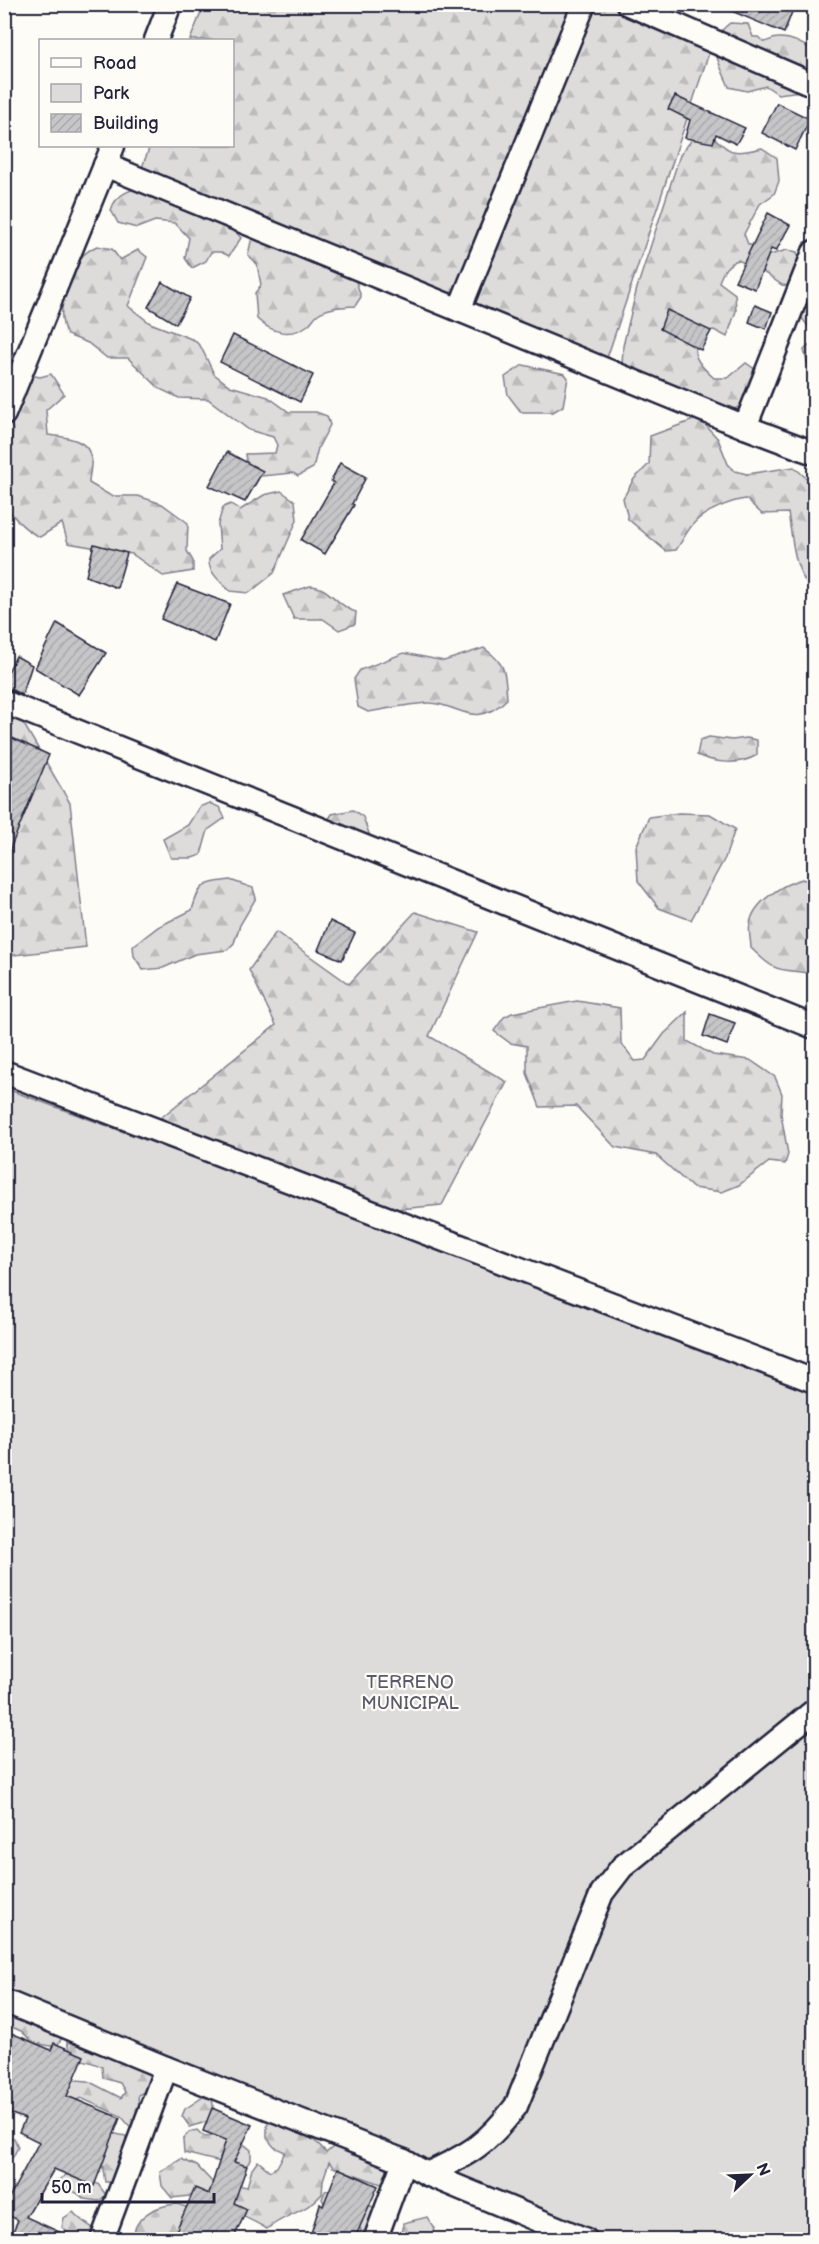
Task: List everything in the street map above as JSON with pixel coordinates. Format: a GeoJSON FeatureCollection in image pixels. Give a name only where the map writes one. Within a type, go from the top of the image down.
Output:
{"type":"FeatureCollection","features":[{"type":"Feature","properties":{"kind":"street"},"geometry":{"type":"LineString","coordinates":[[156,39],[170,4]]}},
{"type":"Feature","properties":{"kind":"street"},"geometry":{"type":"LineString","coordinates":[[459,310],[584,4]]}},
{"type":"Feature","properties":{"kind":"street"},"geometry":{"type":"LineString","coordinates":[[628,4],[814,85]]}},
{"type":"Feature","properties":{"kind":"street"},"geometry":{"type":"LineString","coordinates":[[4,414],[109,155],[459,310],[745,428],[814,453]]}},
{"type":"Feature","properties":{"kind":"street"},"geometry":{"type":"LineString","coordinates":[[745,428],[814,252]]}},
{"type":"Feature","properties":{"kind":"street"},"geometry":{"type":"LineString","coordinates":[[4,702],[814,1026]]}},
{"type":"Feature","properties":{"kind":"street"},"geometry":{"type":"LineString","coordinates":[[4,1072],[814,1381]]}},
{"type":"Feature","properties":{"kind":"street"},"geometry":{"type":"LineString","coordinates":[[427,2174],[464,2157],[494,2135],[516,2106],[602,1893],[622,1867],[814,1711]]}},
{"type":"Feature","properties":{"kind":"street"},"geometry":{"type":"LineString","coordinates":[[4,2001],[166,2068],[404,2161],[427,2174],[586,2240]]}},
{"type":"Feature","properties":{"kind":"street"},"geometry":{"type":"LineString","coordinates":[[102,2240],[166,2068]]}},
{"type":"Feature","properties":{"kind":"street"},"geometry":{"type":"LineString","coordinates":[[375,2240],[404,2161]]}},
{"type":"Feature","properties":{"kind":"green space"},"geometry":{"type":"Polygon","coordinates":[[[204,5],[614,5],[709,53],[606,361],[141,170],[150,147],[234,147],[234,39],[190,39],[204,5]]]}},
{"type":"Feature","properties":{"kind":"green space"},"geometry":{"type":"Polygon","coordinates":[[[730,23],[748,24],[753,37],[758,37],[764,42],[783,38],[798,42],[814,51],[814,103],[801,91],[778,94],[766,86],[747,91],[729,87],[718,61],[715,46],[717,38],[730,23]]]}},
{"type":"Feature","properties":{"kind":"green space"},"geometry":{"type":"Polygon","coordinates":[[[701,128],[727,149],[739,152],[762,148],[777,158],[779,181],[774,194],[760,204],[744,234],[748,244],[770,255],[787,250],[797,252],[800,268],[794,287],[782,285],[760,270],[738,260],[728,266],[722,274],[719,282],[735,294],[736,311],[727,337],[714,330],[700,332],[696,339],[695,352],[699,363],[714,378],[728,378],[746,363],[756,370],[746,403],[729,412],[689,392],[660,397],[622,366],[623,346],[637,288],[680,155],[701,128]]]}},
{"type":"Feature","properties":{"kind":"green space"},"geometry":{"type":"Polygon","coordinates":[[[158,183],[233,228],[241,238],[229,256],[221,252],[211,252],[206,261],[192,268],[185,258],[189,238],[175,223],[155,221],[137,228],[118,223],[111,210],[118,198],[130,190],[158,183]]]}},
{"type":"Feature","properties":{"kind":"green space"},"geometry":{"type":"Polygon","coordinates":[[[252,237],[355,278],[361,297],[355,306],[326,310],[317,315],[308,325],[295,332],[288,333],[269,328],[257,319],[255,293],[261,285],[257,264],[248,255],[252,237]]]}},
{"type":"Feature","properties":{"kind":"green space"},"geometry":{"type":"Polygon","coordinates":[[[97,246],[112,249],[120,260],[138,250],[147,257],[128,306],[150,323],[194,340],[201,347],[214,374],[230,386],[268,397],[289,412],[316,412],[327,416],[330,425],[318,448],[313,468],[298,476],[293,473],[261,476],[247,465],[245,454],[275,453],[277,445],[273,437],[249,430],[208,399],[179,398],[160,389],[128,358],[107,358],[88,343],[67,335],[62,312],[71,271],[80,258],[97,246]]]}},
{"type":"Feature","properties":{"kind":"green space"},"geometry":{"type":"Polygon","coordinates":[[[814,299],[814,334],[801,317],[799,308],[814,299]]]}},
{"type":"Feature","properties":{"kind":"green space"},"geometry":{"type":"Polygon","coordinates":[[[814,341],[814,376],[809,370],[804,350],[814,341]]]}},
{"type":"Feature","properties":{"kind":"green space"},"geometry":{"type":"Polygon","coordinates":[[[523,365],[565,374],[568,378],[563,406],[553,412],[521,412],[508,395],[505,377],[523,365]]]}},
{"type":"Feature","properties":{"kind":"green space"},"geometry":{"type":"Polygon","coordinates":[[[19,373],[40,377],[51,374],[64,394],[46,410],[48,435],[75,440],[86,447],[91,459],[89,483],[111,496],[138,496],[162,504],[188,523],[187,551],[193,561],[193,571],[163,576],[132,554],[68,543],[62,523],[40,537],[16,519],[5,505],[3,488],[5,452],[10,448],[13,431],[8,404],[19,373]]]}},
{"type":"Feature","properties":{"kind":"green space"},"geometry":{"type":"Polygon","coordinates":[[[699,418],[718,439],[728,464],[735,471],[747,474],[794,467],[814,485],[814,592],[798,566],[788,513],[762,514],[746,499],[733,502],[712,510],[700,518],[676,550],[666,551],[628,519],[623,498],[634,479],[649,464],[650,436],[699,418]]]}},
{"type":"Feature","properties":{"kind":"green space"},"geometry":{"type":"Polygon","coordinates":[[[281,491],[295,501],[297,520],[274,573],[249,593],[230,591],[216,577],[209,564],[209,559],[220,549],[218,524],[223,507],[231,504],[240,510],[264,495],[281,491]]]}},
{"type":"Feature","properties":{"kind":"green space"},"geometry":{"type":"Polygon","coordinates":[[[310,586],[323,589],[344,606],[356,612],[355,624],[339,630],[323,619],[294,619],[283,595],[310,586]]]}},
{"type":"Feature","properties":{"kind":"green space"},"geometry":{"type":"Polygon","coordinates":[[[484,648],[501,664],[505,675],[507,699],[495,709],[475,715],[428,703],[368,712],[358,707],[354,679],[360,670],[404,653],[444,661],[484,648]]]}},
{"type":"Feature","properties":{"kind":"green space"},"geometry":{"type":"Polygon","coordinates":[[[15,709],[70,803],[86,947],[5,956],[4,717],[15,709]]]}},
{"type":"Feature","properties":{"kind":"green space"},"geometry":{"type":"Polygon","coordinates":[[[709,737],[757,740],[757,755],[743,761],[727,762],[697,755],[700,740],[709,737]]]}},
{"type":"Feature","properties":{"kind":"green space"},"geometry":{"type":"Polygon","coordinates":[[[209,803],[219,807],[225,818],[208,830],[201,855],[192,858],[171,858],[163,839],[188,825],[199,807],[209,803]]]}},
{"type":"Feature","properties":{"kind":"green space"},"geometry":{"type":"Polygon","coordinates":[[[353,810],[363,817],[371,839],[356,852],[345,853],[328,839],[327,822],[332,814],[353,810]]]}},
{"type":"Feature","properties":{"kind":"green space"},"geometry":{"type":"Polygon","coordinates":[[[679,813],[710,814],[735,829],[725,858],[691,920],[659,908],[638,881],[636,847],[649,817],[679,813]]]}},
{"type":"Feature","properties":{"kind":"green space"},"geometry":{"type":"Polygon","coordinates":[[[802,879],[814,883],[814,974],[774,967],[751,948],[749,933],[752,916],[763,901],[786,885],[802,879]]]}},
{"type":"Feature","properties":{"kind":"green space"},"geometry":{"type":"Polygon","coordinates":[[[230,880],[253,888],[256,898],[240,925],[234,943],[227,950],[195,954],[163,968],[143,970],[134,956],[133,946],[158,927],[192,910],[197,894],[204,886],[230,880]]]}},
{"type":"Feature","properties":{"kind":"green space"},"geometry":{"type":"Polygon","coordinates":[[[415,912],[478,932],[429,1036],[507,1082],[442,1205],[333,1215],[153,1124],[276,1025],[249,970],[276,932],[349,984],[415,912]]]}},
{"type":"Feature","properties":{"kind":"green space"},"geometry":{"type":"Polygon","coordinates":[[[577,1001],[620,1008],[621,1043],[635,1061],[645,1060],[664,1034],[687,1012],[687,1041],[713,1055],[750,1060],[775,1077],[782,1094],[781,1114],[788,1154],[785,1164],[769,1162],[739,1185],[722,1192],[693,1188],[656,1155],[615,1147],[576,1106],[540,1107],[527,1073],[527,1046],[510,1043],[494,1031],[504,1017],[512,1013],[577,1001]]]}},
{"type":"Feature","properties":{"kind":"green space","name":"TERRENO MUNICIPAL"},"geometry":{"type":"Polygon","coordinates":[[[4,1088],[814,1385],[814,2239],[592,2239],[5,2000],[4,1088]]]}},
{"type":"Feature","properties":{"kind":"green space"},"geometry":{"type":"Polygon","coordinates":[[[4,2006],[61,2029],[62,2038],[56,2047],[34,2043],[21,2031],[5,2024],[4,2006]]]}},
{"type":"Feature","properties":{"kind":"green space"},"geometry":{"type":"Polygon","coordinates":[[[67,2033],[147,2066],[153,2076],[148,2090],[138,2095],[139,2108],[133,2130],[121,2116],[81,2098],[61,2107],[64,2079],[88,2081],[121,2098],[125,2092],[120,2083],[103,2078],[102,2067],[73,2055],[67,2043],[67,2033]]]}},
{"type":"Feature","properties":{"kind":"green space"},"geometry":{"type":"Polygon","coordinates":[[[203,2097],[212,2099],[215,2116],[211,2120],[190,2127],[182,2116],[185,2109],[203,2097]]]}},
{"type":"Feature","properties":{"kind":"green space"},"geometry":{"type":"Polygon","coordinates":[[[273,2120],[316,2142],[326,2153],[333,2147],[349,2149],[378,2160],[389,2171],[387,2186],[333,2167],[329,2162],[323,2180],[322,2194],[310,2205],[267,2229],[236,2213],[226,2206],[237,2185],[247,2187],[252,2169],[258,2161],[270,2171],[277,2167],[285,2152],[274,2147],[267,2138],[267,2125],[273,2120]]]}},
{"type":"Feature","properties":{"kind":"green space"},"geometry":{"type":"Polygon","coordinates":[[[197,2130],[205,2136],[223,2135],[236,2140],[251,2150],[251,2160],[244,2168],[184,2153],[183,2139],[189,2132],[197,2130]]]}},
{"type":"Feature","properties":{"kind":"green space"},"geometry":{"type":"Polygon","coordinates":[[[111,2133],[126,2136],[125,2157],[112,2182],[105,2182],[102,2162],[111,2133]]]}},
{"type":"Feature","properties":{"kind":"green space"},"geometry":{"type":"Polygon","coordinates":[[[4,2135],[14,2138],[18,2147],[13,2157],[7,2159],[5,2156],[4,2135]]]}},
{"type":"Feature","properties":{"kind":"green space"},"geometry":{"type":"Polygon","coordinates":[[[181,2159],[197,2166],[214,2184],[210,2197],[198,2195],[172,2198],[162,2186],[160,2172],[181,2159]]]}},
{"type":"Feature","properties":{"kind":"green space"},"geometry":{"type":"Polygon","coordinates":[[[69,2173],[98,2184],[106,2195],[99,2201],[84,2199],[78,2193],[63,2187],[57,2181],[69,2173]]]}},
{"type":"Feature","properties":{"kind":"green space"},"geometry":{"type":"Polygon","coordinates":[[[332,2189],[373,2207],[393,2228],[388,2239],[358,2239],[361,2229],[328,2211],[322,2199],[325,2191],[332,2189]]]}},
{"type":"Feature","properties":{"kind":"green space"},"geometry":{"type":"Polygon","coordinates":[[[177,2204],[192,2209],[187,2229],[165,2232],[166,2239],[132,2240],[137,2224],[147,2213],[177,2204]]]}},
{"type":"Feature","properties":{"kind":"green space"},"geometry":{"type":"Polygon","coordinates":[[[73,2212],[108,2239],[74,2239],[62,2227],[64,2218],[73,2212]]]}},
{"type":"Feature","properties":{"kind":"green space"},"geometry":{"type":"Polygon","coordinates":[[[427,2217],[434,2228],[431,2239],[402,2239],[403,2223],[427,2217]]]}},
{"type":"Feature","properties":{"kind":"building"},"geometry":{"type":"Polygon","coordinates":[[[715,4],[795,4],[784,33],[715,4]]]}},
{"type":"Feature","properties":{"kind":"building"},"geometry":{"type":"Polygon","coordinates":[[[675,96],[745,128],[736,144],[716,134],[713,143],[685,138],[690,120],[668,109],[675,96]]]}},
{"type":"Feature","properties":{"kind":"building"},"geometry":{"type":"Polygon","coordinates":[[[777,103],[810,119],[795,150],[762,133],[777,103]]]}},
{"type":"Feature","properties":{"kind":"building"},"geometry":{"type":"Polygon","coordinates":[[[768,213],[790,225],[776,251],[771,249],[755,289],[735,281],[768,213]]]}},
{"type":"Feature","properties":{"kind":"building"},"geometry":{"type":"Polygon","coordinates":[[[162,282],[190,298],[176,324],[148,307],[162,282]]]}},
{"type":"Feature","properties":{"kind":"building"},"geometry":{"type":"Polygon","coordinates":[[[755,305],[772,312],[766,329],[749,322],[755,305]]]}},
{"type":"Feature","properties":{"kind":"building"},"geometry":{"type":"Polygon","coordinates":[[[667,310],[711,331],[701,350],[660,329],[667,310]]]}},
{"type":"Feature","properties":{"kind":"building"},"geometry":{"type":"Polygon","coordinates":[[[233,335],[313,375],[300,402],[220,362],[233,335]]]}},
{"type":"Feature","properties":{"kind":"building"},"geometry":{"type":"Polygon","coordinates":[[[227,452],[263,471],[245,502],[209,486],[227,452]]]}},
{"type":"Feature","properties":{"kind":"building"},"geometry":{"type":"Polygon","coordinates":[[[340,463],[366,477],[352,504],[354,505],[325,554],[301,540],[334,483],[331,481],[340,463]]]}},
{"type":"Feature","properties":{"kind":"building"},"geometry":{"type":"Polygon","coordinates":[[[94,544],[127,553],[117,588],[86,576],[94,544]]]}},
{"type":"Feature","properties":{"kind":"building"},"geometry":{"type":"Polygon","coordinates":[[[177,584],[230,604],[215,642],[161,619],[177,584]]]}},
{"type":"Feature","properties":{"kind":"building"},"geometry":{"type":"Polygon","coordinates":[[[57,623],[106,653],[79,695],[35,668],[57,623]]]}},
{"type":"Feature","properties":{"kind":"building"},"geometry":{"type":"Polygon","coordinates":[[[16,656],[32,665],[22,695],[4,686],[4,680],[16,656]]]}},
{"type":"Feature","properties":{"kind":"building"},"geometry":{"type":"Polygon","coordinates":[[[10,737],[49,755],[5,861],[4,750],[10,737]]]}},
{"type":"Feature","properties":{"kind":"building"},"geometry":{"type":"Polygon","coordinates":[[[330,921],[355,933],[342,960],[318,950],[330,921]]]}},
{"type":"Feature","properties":{"kind":"building"},"geometry":{"type":"Polygon","coordinates":[[[710,1014],[735,1023],[727,1045],[703,1036],[710,1014]]]}},
{"type":"Feature","properties":{"kind":"building"},"geometry":{"type":"Polygon","coordinates":[[[4,2030],[51,2050],[54,2043],[84,2056],[67,2096],[120,2118],[94,2186],[54,2169],[26,2217],[77,2240],[9,2240],[18,2220],[4,2213],[4,2207],[39,2142],[19,2132],[25,2119],[4,2111],[4,2030]]]}},
{"type":"Feature","properties":{"kind":"building"},"geometry":{"type":"Polygon","coordinates":[[[212,2108],[252,2125],[234,2162],[247,2166],[234,2203],[247,2209],[233,2240],[172,2240],[195,2188],[209,2194],[226,2140],[203,2131],[212,2108]]]}},
{"type":"Feature","properties":{"kind":"building"},"geometry":{"type":"Polygon","coordinates":[[[338,2168],[378,2186],[354,2240],[309,2240],[320,2204],[323,2206],[338,2168]]]}}]}
